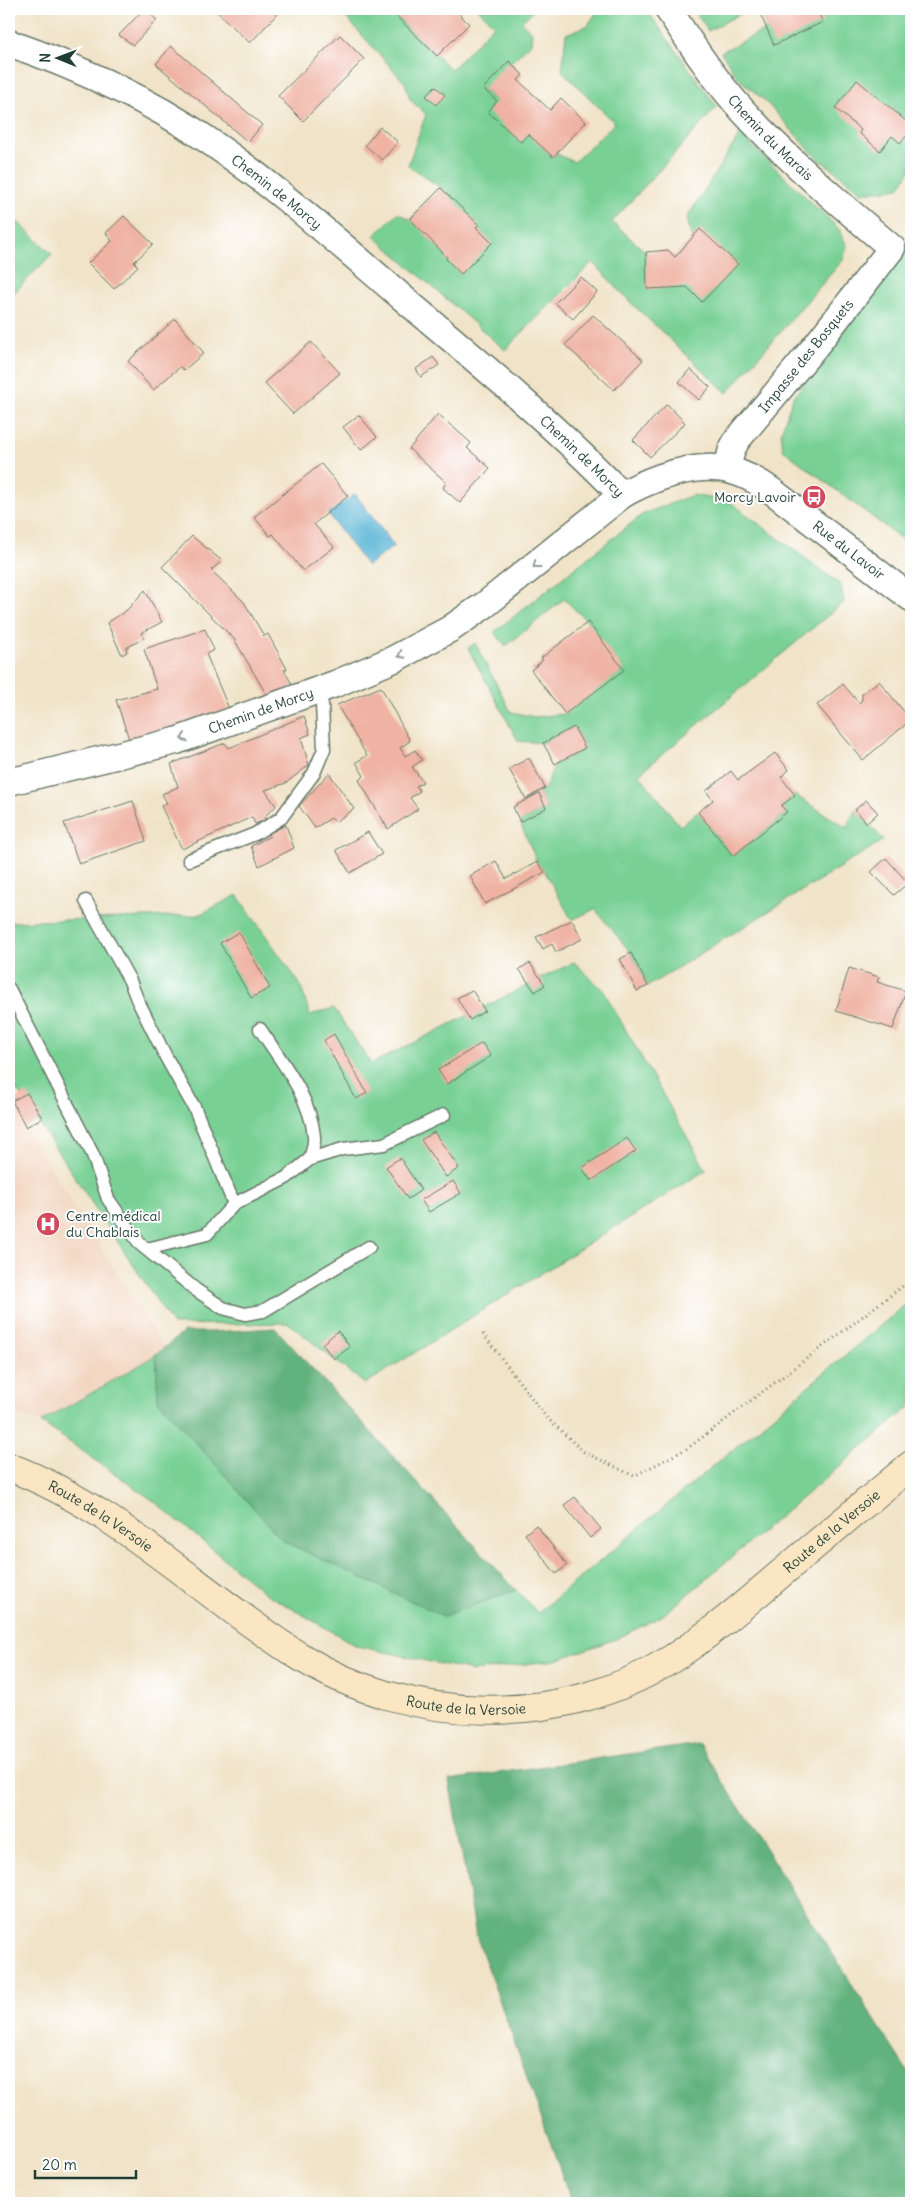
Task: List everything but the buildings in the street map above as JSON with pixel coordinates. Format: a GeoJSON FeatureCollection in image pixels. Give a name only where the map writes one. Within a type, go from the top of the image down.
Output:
{"type":"FeatureCollection","features":[{"type":"Feature","properties":{"kind":"main road","name":"Route de la Versoie"},"geometry":{"type":"LineString","coordinates":[[9,1467],[30,1475],[61,1491],[109,1520],[270,1636],[330,1674],[362,1688],[430,1706],[465,1710],[500,1710],[535,1707],[604,1691],[668,1661],[726,1619],[911,1465]]}},
{"type":"Feature","properties":{"kind":"street","name":"Chemin du Marais"},"geometry":{"type":"LineString","coordinates":[[668,9],[697,54],[742,110],[845,209],[892,248]]}},
{"type":"Feature","properties":{"kind":"street","name":"Chemin de Morcy"},"geometry":{"type":"LineString","coordinates":[[9,43],[65,64],[126,92],[223,150],[293,205],[458,344],[564,437],[622,494],[509,587],[450,629],[394,659],[317,690],[176,740],[9,782]]}},
{"type":"Feature","properties":{"kind":"street","name":"Impasse des Bosquets"},"geometry":{"type":"LineString","coordinates":[[727,469],[729,458],[737,440],[813,349],[892,248]]}},
{"type":"Feature","properties":{"kind":"street","name":"Rue du Lavoir"},"geometry":{"type":"LineString","coordinates":[[622,494],[643,483],[686,470],[713,467],[727,469],[750,477],[772,490],[911,598]]}},
{"type":"Feature","properties":{"kind":"lane"},"geometry":{"type":"LineString","coordinates":[[189,860],[255,834],[281,818],[314,774],[324,749],[322,704],[317,690]]}},
{"type":"Feature","properties":{"kind":"lane"},"geometry":{"type":"LineString","coordinates":[[86,901],[130,980],[136,999],[195,1109],[234,1204]]}},
{"type":"Feature","properties":{"kind":"lane"},"geometry":{"type":"LineString","coordinates":[[9,989],[92,1155],[108,1199],[140,1244],[196,1290],[223,1308],[245,1314],[263,1311],[369,1248]]}},
{"type":"Feature","properties":{"kind":"lane"},"geometry":{"type":"LineString","coordinates":[[260,1029],[291,1075],[307,1106],[314,1137],[310,1159]]}},
{"type":"Feature","properties":{"kind":"lane"},"geometry":{"type":"LineString","coordinates":[[147,1250],[207,1234],[234,1204],[286,1178],[310,1159],[343,1149],[384,1144],[444,1115]]}},
{"type":"Feature","properties":{"kind":"path"},"geometry":{"type":"LineString","coordinates":[[483,1334],[546,1417],[584,1452],[634,1476],[688,1448],[911,1280]]}},
{"type":"Feature","properties":{"kind":"shaded area","name":"Centre médical du Chablais"},"geometry":{"type":"Polygon","coordinates":[[[9,1101],[164,1348],[140,1365],[41,1422],[9,1412],[9,1101]]]}},
{"type":"Feature","properties":{"kind":"green space"},"geometry":{"type":"Polygon","coordinates":[[[348,9],[389,9],[451,70],[494,25],[478,9],[535,9],[521,22],[532,32],[531,43],[483,89],[553,157],[557,154],[574,162],[615,123],[562,71],[566,34],[587,26],[599,9],[646,9],[717,107],[612,222],[646,252],[675,257],[692,239],[687,218],[740,134],[839,229],[847,246],[843,260],[727,393],[626,298],[593,262],[505,350],[374,236],[397,213],[410,219],[441,188],[408,165],[426,114],[410,100],[405,83],[343,14],[348,9]]]}},
{"type":"Feature","properties":{"kind":"green space"},"geometry":{"type":"Polygon","coordinates":[[[694,9],[749,9],[708,31],[694,9]]]}},
{"type":"Feature","properties":{"kind":"green space"},"geometry":{"type":"Polygon","coordinates":[[[758,9],[911,9],[911,169],[899,188],[863,193],[814,155],[766,102],[738,78],[721,52],[767,29],[758,9]]]}},
{"type":"Feature","properties":{"kind":"green space"},"geometry":{"type":"Polygon","coordinates":[[[9,214],[52,254],[9,298],[9,214]]]}},
{"type":"Feature","properties":{"kind":"green space"},"geometry":{"type":"Polygon","coordinates":[[[911,244],[911,546],[783,450],[781,433],[792,399],[911,244]]]}},
{"type":"Feature","properties":{"kind":"green space"},"geometry":{"type":"Polygon","coordinates":[[[693,495],[730,502],[841,585],[844,602],[639,774],[680,826],[698,812],[733,856],[787,812],[781,806],[795,795],[847,828],[855,810],[884,840],[648,986],[631,953],[595,909],[572,920],[545,872],[537,862],[520,822],[546,808],[539,793],[545,788],[555,764],[585,748],[574,727],[543,743],[518,741],[468,648],[475,643],[511,712],[535,717],[565,714],[588,622],[564,599],[506,646],[494,632],[643,514],[693,495]]]}},
{"type":"Feature","properties":{"kind":"green space"},"geometry":{"type":"Polygon","coordinates":[[[237,895],[300,984],[310,1015],[334,1008],[371,1064],[574,962],[603,990],[706,1170],[365,1384],[288,1323],[173,1325],[9,1078],[9,922],[199,915],[237,895]]]}},
{"type":"Feature","properties":{"kind":"green space"},"geometry":{"type":"Polygon","coordinates":[[[911,1300],[911,1406],[662,1616],[616,1639],[556,1660],[473,1671],[357,1646],[265,1593],[154,1501],[41,1422],[156,1354],[158,1400],[443,1616],[516,1590],[538,1613],[911,1300]]]}},
{"type":"Feature","properties":{"kind":"green space"},"geometry":{"type":"Polygon","coordinates":[[[275,1328],[516,1590],[443,1616],[283,1541],[158,1400],[156,1354],[184,1332],[275,1328]]]}},
{"type":"Feature","properties":{"kind":"green space"},"geometry":{"type":"Polygon","coordinates":[[[699,1744],[911,2077],[911,2203],[572,2203],[476,1935],[449,1780],[699,1744]]]}},
{"type":"Feature","properties":{"kind":"water"},"geometry":{"type":"Polygon","coordinates":[[[355,494],[394,546],[367,566],[328,514],[355,494]]]}},
{"type":"Feature","properties":{"kind":"place","name":"Morcy Lavoir"},"geometry":{"type":"Point","coordinates":[814,497]}},
{"type":"Feature","properties":{"kind":"place","name":"Centre médical du Chablais"},"geometry":{"type":"Point","coordinates":[48,1224]}}]}
